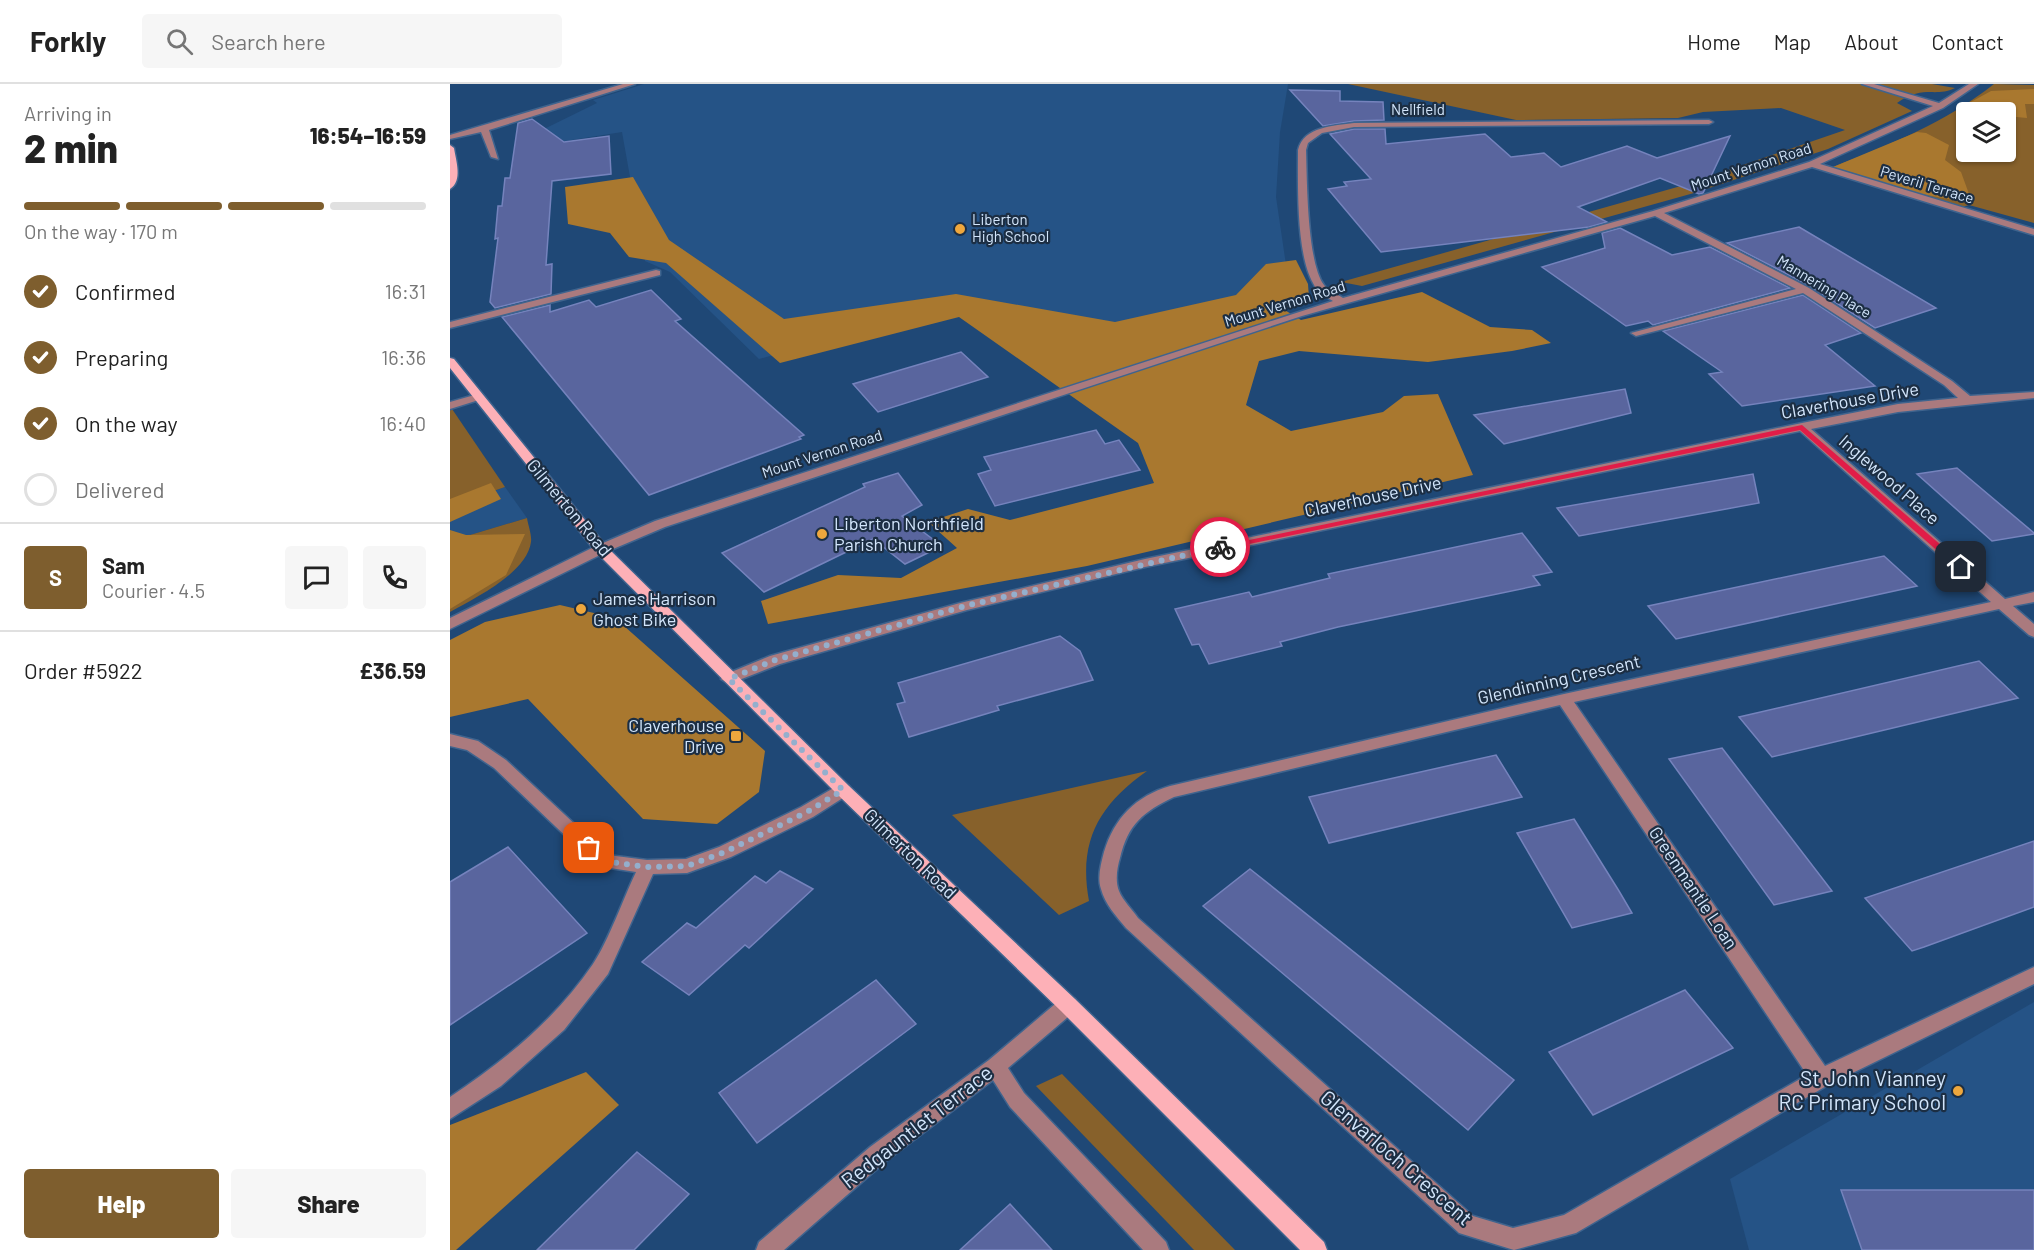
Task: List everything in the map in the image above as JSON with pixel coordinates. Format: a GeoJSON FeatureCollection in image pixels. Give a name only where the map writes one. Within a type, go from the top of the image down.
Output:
{"type":"FeatureCollection","features":[{"type":"Feature","properties":{"kind":"main road"},"geometry":{"type":"LineString","coordinates":[[450,148],[454,176],[450,186]]}},
{"type":"Feature","properties":{"kind":"main road","name":"Gilmerton Road"},"geometry":{"type":"LineString","coordinates":[[450,361],[601,549],[729,679],[1068,1005],[1316,1250]]}},
{"type":"Feature","properties":{"kind":"street"},"geometry":{"type":"LineString","coordinates":[[450,137],[484,129],[631,84]]}},
{"type":"Feature","properties":{"kind":"street"},"geometry":{"type":"LineString","coordinates":[[1866,84],[1940,106]]}},
{"type":"Feature","properties":{"kind":"street","name":"Mount Vernon Road"},"geometry":{"type":"LineString","coordinates":[[450,624],[601,549],[660,524],[1341,301],[1656,213],[1812,164],[1876,137],[1940,106],[1974,84]]}},
{"type":"Feature","properties":{"kind":"street","name":"Nellfield"},"geometry":{"type":"LineString","coordinates":[[1341,301],[1319,286],[1313,274],[1307,229],[1302,150],[1304,142],[1320,131],[1377,124],[1709,122]]}},
{"type":"Feature","properties":{"kind":"street"},"geometry":{"type":"LineString","coordinates":[[484,129],[495,157]]}},
{"type":"Feature","properties":{"kind":"street","name":"Peveril Terrace"},"geometry":{"type":"LineString","coordinates":[[1812,164],[2034,232]]}},
{"type":"Feature","properties":{"kind":"street","name":"Mannering Place"},"geometry":{"type":"LineString","coordinates":[[1656,213],[1805,290],[1948,383],[1967,400]]}},
{"type":"Feature","properties":{"kind":"street"},"geometry":{"type":"LineString","coordinates":[[450,325],[656,273]]}},
{"type":"Feature","properties":{"kind":"street"},"geometry":{"type":"LineString","coordinates":[[1636,333],[1805,290]]}},
{"type":"Feature","properties":{"kind":"street","name":"Claverhouse Drive"},"geometry":{"type":"LineString","coordinates":[[729,679],[775,660],[965,606],[1145,563],[1898,408],[2034,395]]}},
{"type":"Feature","properties":{"kind":"street"},"geometry":{"type":"LineString","coordinates":[[450,406],[477,397]]}},
{"type":"Feature","properties":{"kind":"street","name":"Inglewood Place"},"geometry":{"type":"LineString","coordinates":[[1802,427],[2034,632]]}},
{"type":"Feature","properties":{"kind":"street","name":"Glendinning Crescent"},"geometry":{"type":"LineString","coordinates":[[1114,841],[1124,822],[1141,805],[1170,792],[1564,699],[2034,597]]}},
{"type":"Feature","properties":{"kind":"street","name":"Greenmantle Loan"},"geometry":{"type":"LineString","coordinates":[[1564,699],[1821,1077]]}},
{"type":"Feature","properties":{"kind":"street"},"geometry":{"type":"LineString","coordinates":[[450,740],[472,745],[500,764],[603,861],[647,867],[687,866],[725,852],[807,812],[843,790]]}},
{"type":"Feature","properties":{"kind":"street","name":"Glenvarloch Crescent"},"geometry":{"type":"LineString","coordinates":[[1114,841],[1109,867],[1109,887],[1132,923],[1467,1225],[1513,1239],[1568,1225],[1821,1077],[2034,975]]}},
{"type":"Feature","properties":{"kind":"street"},"geometry":{"type":"LineString","coordinates":[[450,1109],[494,1079],[557,1024],[601,968],[647,867]]}},
{"type":"Feature","properties":{"kind":"street","name":"Redgauntlet Terrace"},"geometry":{"type":"LineString","coordinates":[[767,1250],[878,1154],[996,1066],[1068,1005]]}},
{"type":"Feature","properties":{"kind":"street"},"geometry":{"type":"LineString","coordinates":[[996,1066],[1017,1100],[1158,1250]]}},
{"type":"Feature","properties":{"kind":"shaded area","name":"Liberton High School"},"geometry":{"type":"Polygon","coordinates":[[[644,84],[1288,84],[1280,132],[1276,197],[1290,292],[1030,363],[951,306],[759,359],[670,272],[645,261],[622,132],[546,144],[540,131],[597,103],[593,100],[644,84]]]}},
{"type":"Feature","properties":{"kind":"shaded area"},"geometry":{"type":"Polygon","coordinates":[[[1348,84],[1932,84],[1955,88],[1906,97],[1897,103],[1912,111],[1828,149],[1694,193],[1362,286],[1341,282],[1688,184],[1845,130],[1781,108],[1703,112],[1678,118],[1516,120],[1348,84]]]}},
{"type":"Feature","properties":{"kind":"shaded area"},"geometry":{"type":"Polygon","coordinates":[[[1994,84],[2034,85],[2034,223],[1969,205],[1962,207],[1833,167],[1917,132],[1956,111],[1956,162],[2016,162],[2016,102],[1970,102],[1994,84]]]}},
{"type":"Feature","properties":{"kind":"shaded area"},"geometry":{"type":"Polygon","coordinates":[[[2034,89],[2034,104],[2025,104],[2027,118],[2016,117],[2016,102],[1971,102],[1991,91],[2034,89]]]}},
{"type":"Feature","properties":{"kind":"shaded area"},"geometry":{"type":"Polygon","coordinates":[[[1917,132],[1926,133],[1949,145],[1945,160],[1961,172],[1969,194],[1965,202],[1921,194],[1833,167],[1917,132]]]}},
{"type":"Feature","properties":{"kind":"shaded area"},"geometry":{"type":"Polygon","coordinates":[[[633,177],[669,240],[784,319],[956,294],[1115,322],[1236,295],[1266,264],[1296,260],[1308,284],[1309,298],[1283,309],[1301,320],[1422,292],[1490,327],[1532,330],[1551,343],[1512,351],[1428,362],[1299,351],[1259,361],[1246,405],[1291,431],[1383,412],[1404,396],[1438,394],[1473,475],[1087,566],[768,624],[761,601],[838,575],[901,578],[957,548],[928,522],[968,509],[1010,520],[1154,483],[1138,443],[959,317],[780,363],[666,263],[629,257],[610,233],[568,224],[565,187],[633,177]]]}},
{"type":"Feature","properties":{"kind":"shaded area"},"geometry":{"type":"Polygon","coordinates":[[[450,406],[505,487],[450,506],[450,406]]]}},
{"type":"Feature","properties":{"kind":"shaded area"},"geometry":{"type":"Polygon","coordinates":[[[491,483],[501,499],[450,522],[450,499],[491,483]]]}},
{"type":"Feature","properties":{"kind":"shaded area"},"geometry":{"type":"Polygon","coordinates":[[[505,487],[527,518],[450,541],[450,506],[505,487]]]}},
{"type":"Feature","properties":{"kind":"shaded area"},"geometry":{"type":"Polygon","coordinates":[[[527,518],[531,542],[520,564],[486,592],[450,612],[450,541],[527,518]]]}},
{"type":"Feature","properties":{"kind":"shaded area"},"geometry":{"type":"Polygon","coordinates":[[[450,530],[466,535],[525,534],[506,575],[450,609],[450,530]]]}},
{"type":"Feature","properties":{"kind":"shaded area"},"geometry":{"type":"Polygon","coordinates":[[[560,605],[615,618],[765,751],[759,792],[717,824],[643,819],[528,699],[450,717],[450,640],[485,622],[560,605]]]}},
{"type":"Feature","properties":{"kind":"shaded area"},"geometry":{"type":"Polygon","coordinates":[[[1147,771],[1116,797],[1096,826],[1087,860],[1086,880],[1089,901],[1059,915],[952,815],[1147,771]]]}},
{"type":"Feature","properties":{"kind":"shaded area","name":"St John Vianney RC Primary School"},"geometry":{"type":"Polygon","coordinates":[[[2034,1002],[2034,1250],[1749,1250],[1730,1179],[2034,1002]]]}},
{"type":"Feature","properties":{"kind":"shaded area"},"geometry":{"type":"Polygon","coordinates":[[[586,1072],[619,1105],[456,1250],[450,1250],[450,1125],[586,1072]]]}},
{"type":"Feature","properties":{"kind":"shaded area"},"geometry":{"type":"Polygon","coordinates":[[[1062,1074],[1235,1250],[1194,1250],[1036,1086],[1062,1074]]]}},
{"type":"Feature","properties":{"kind":"building"},"geometry":{"type":"Polygon","coordinates":[[[1290,90],[1340,91],[1340,101],[1383,102],[1384,120],[1354,121],[1323,126],[1290,90]]]}},
{"type":"Feature","properties":{"kind":"building"},"geometry":{"type":"Polygon","coordinates":[[[532,119],[564,142],[609,136],[611,174],[552,181],[546,265],[552,264],[551,294],[495,308],[490,302],[498,238],[495,239],[498,206],[502,206],[505,178],[510,178],[518,123],[532,119]]]}},
{"type":"Feature","properties":{"kind":"building"},"geometry":{"type":"Polygon","coordinates":[[[1354,129],[1385,129],[1386,144],[1485,134],[1511,157],[1544,153],[1561,167],[1627,146],[1657,158],[1730,136],[1703,193],[1699,194],[1660,178],[1578,207],[1607,222],[1589,227],[1381,252],[1328,189],[1347,186],[1344,182],[1371,179],[1330,134],[1354,129]]]}},
{"type":"Feature","properties":{"kind":"building"},"geometry":{"type":"Polygon","coordinates":[[[1799,227],[1936,308],[1875,328],[1810,286],[1727,243],[1799,227]]]}},
{"type":"Feature","properties":{"kind":"building"},"geometry":{"type":"Polygon","coordinates":[[[1620,228],[1672,255],[1710,247],[1790,288],[1653,325],[1648,321],[1626,326],[1542,267],[1605,248],[1602,233],[1620,228]]]}},
{"type":"Feature","properties":{"kind":"building"},"geometry":{"type":"Polygon","coordinates":[[[651,290],[681,319],[675,321],[804,435],[799,437],[801,439],[649,495],[502,317],[550,305],[550,312],[589,300],[596,307],[651,290]]]}},
{"type":"Feature","properties":{"kind":"building"},"geometry":{"type":"Polygon","coordinates":[[[1803,295],[1861,333],[1825,345],[1875,386],[1742,406],[1709,374],[1722,372],[1663,331],[1803,295]]]}},
{"type":"Feature","properties":{"kind":"building"},"geometry":{"type":"Polygon","coordinates":[[[961,352],[988,377],[878,412],[853,384],[961,352]]]}},
{"type":"Feature","properties":{"kind":"building"},"geometry":{"type":"Polygon","coordinates":[[[1625,389],[1631,413],[1504,444],[1474,415],[1625,389]]]}},
{"type":"Feature","properties":{"kind":"building"},"geometry":{"type":"Polygon","coordinates":[[[1096,430],[1105,444],[1119,440],[1140,470],[995,506],[978,474],[991,470],[984,457],[1096,430]]]}},
{"type":"Feature","properties":{"kind":"building"},"geometry":{"type":"Polygon","coordinates":[[[1957,468],[2034,534],[1992,541],[1917,474],[1957,468]]]}},
{"type":"Feature","properties":{"kind":"building","name":"Liberton Northfield Parish Church"},"geometry":{"type":"Polygon","coordinates":[[[898,473],[922,505],[902,516],[942,546],[905,564],[873,539],[764,592],[722,553],[865,487],[863,484],[898,473]]]}},
{"type":"Feature","properties":{"kind":"building"},"geometry":{"type":"Polygon","coordinates":[[[1753,474],[1759,503],[1579,536],[1557,508],[1753,474]]]}},
{"type":"Feature","properties":{"kind":"building"},"geometry":{"type":"Polygon","coordinates":[[[1522,533],[1552,572],[1533,576],[1540,585],[1338,627],[1280,642],[1282,646],[1209,664],[1199,644],[1192,645],[1175,609],[1249,592],[1252,597],[1330,578],[1328,574],[1522,533]]]}},
{"type":"Feature","properties":{"kind":"building"},"geometry":{"type":"Polygon","coordinates":[[[1884,556],[1917,586],[1676,639],[1648,606],[1884,556]]]}},
{"type":"Feature","properties":{"kind":"building"},"geometry":{"type":"Polygon","coordinates":[[[1060,636],[1080,651],[1093,680],[997,706],[999,710],[909,737],[897,704],[905,702],[898,683],[1060,636]]]}},
{"type":"Feature","properties":{"kind":"building"},"geometry":{"type":"Polygon","coordinates":[[[1979,661],[2018,698],[1772,757],[1739,717],[1979,661]]]}},
{"type":"Feature","properties":{"kind":"building"},"geometry":{"type":"Polygon","coordinates":[[[1722,748],[1832,891],[1774,905],[1669,759],[1722,748]]]}},
{"type":"Feature","properties":{"kind":"building"},"geometry":{"type":"Polygon","coordinates":[[[1496,755],[1522,797],[1329,843],[1309,797],[1496,755]]]}},
{"type":"Feature","properties":{"kind":"building"},"geometry":{"type":"Polygon","coordinates":[[[1574,819],[1632,913],[1572,928],[1517,833],[1574,819]]]}},
{"type":"Feature","properties":{"kind":"building"},"geometry":{"type":"Polygon","coordinates":[[[2034,841],[2034,907],[1924,947],[1912,951],[1865,898],[2034,841]]]}},
{"type":"Feature","properties":{"kind":"building"},"geometry":{"type":"Polygon","coordinates":[[[508,847],[587,933],[450,1025],[450,882],[508,847]]]}},
{"type":"Feature","properties":{"kind":"building"},"geometry":{"type":"Polygon","coordinates":[[[1250,869],[1514,1080],[1468,1130],[1203,906],[1250,869]]]}},
{"type":"Feature","properties":{"kind":"building"},"geometry":{"type":"Polygon","coordinates":[[[780,871],[813,889],[749,948],[745,945],[689,995],[642,962],[687,923],[696,928],[755,876],[766,883],[780,871]]]}},
{"type":"Feature","properties":{"kind":"building"},"geometry":{"type":"Polygon","coordinates":[[[876,980],[916,1024],[757,1143],[719,1093],[876,980]]]}},
{"type":"Feature","properties":{"kind":"building"},"geometry":{"type":"Polygon","coordinates":[[[1685,990],[1733,1048],[1593,1115],[1549,1052],[1685,990]]]}},
{"type":"Feature","properties":{"kind":"building"},"geometry":{"type":"Polygon","coordinates":[[[637,1152],[689,1194],[634,1250],[537,1250],[637,1152]]]}},
{"type":"Feature","properties":{"kind":"building"},"geometry":{"type":"Polygon","coordinates":[[[1841,1190],[2034,1190],[2034,1250],[1862,1250],[1841,1190]]]}},
{"type":"Feature","properties":{"kind":"building"},"geometry":{"type":"Polygon","coordinates":[[[1010,1204],[1052,1250],[960,1250],[1010,1204]]]}},
{"type":"Feature","properties":{"kind":"way so far"},"geometry":{"type":"LineString","coordinates":[[589,848],[603,861],[647,867],[687,866],[725,852],[807,812],[843,790],[729,679],[775,660],[965,606],[1220,547]]}},
{"type":"Feature","properties":{"kind":"place","name":"Liberton High School"},"geometry":{"type":"Point","coordinates":[960,229]}},
{"type":"Feature","properties":{"kind":"place","name":"Liberton Northfield Parish Church"},"geometry":{"type":"Point","coordinates":[822,534]}},
{"type":"Feature","properties":{"kind":"place","name":"James Harrison Ghost Bike"},"geometry":{"type":"Point","coordinates":[581,609]}},
{"type":"Feature","properties":{"kind":"place","name":"Claverhouse Drive"},"geometry":{"type":"Point","coordinates":[736,736]}},
{"type":"Feature","properties":{"kind":"place","name":"St John Vianney RC Primary School"},"geometry":{"type":"Point","coordinates":[1958,1091]}},
{"type":"Feature","properties":{"kind":"route"},"geometry":{"type":"LineString","coordinates":[[1220,547],[1802,427],[1961,567]]}}]}
